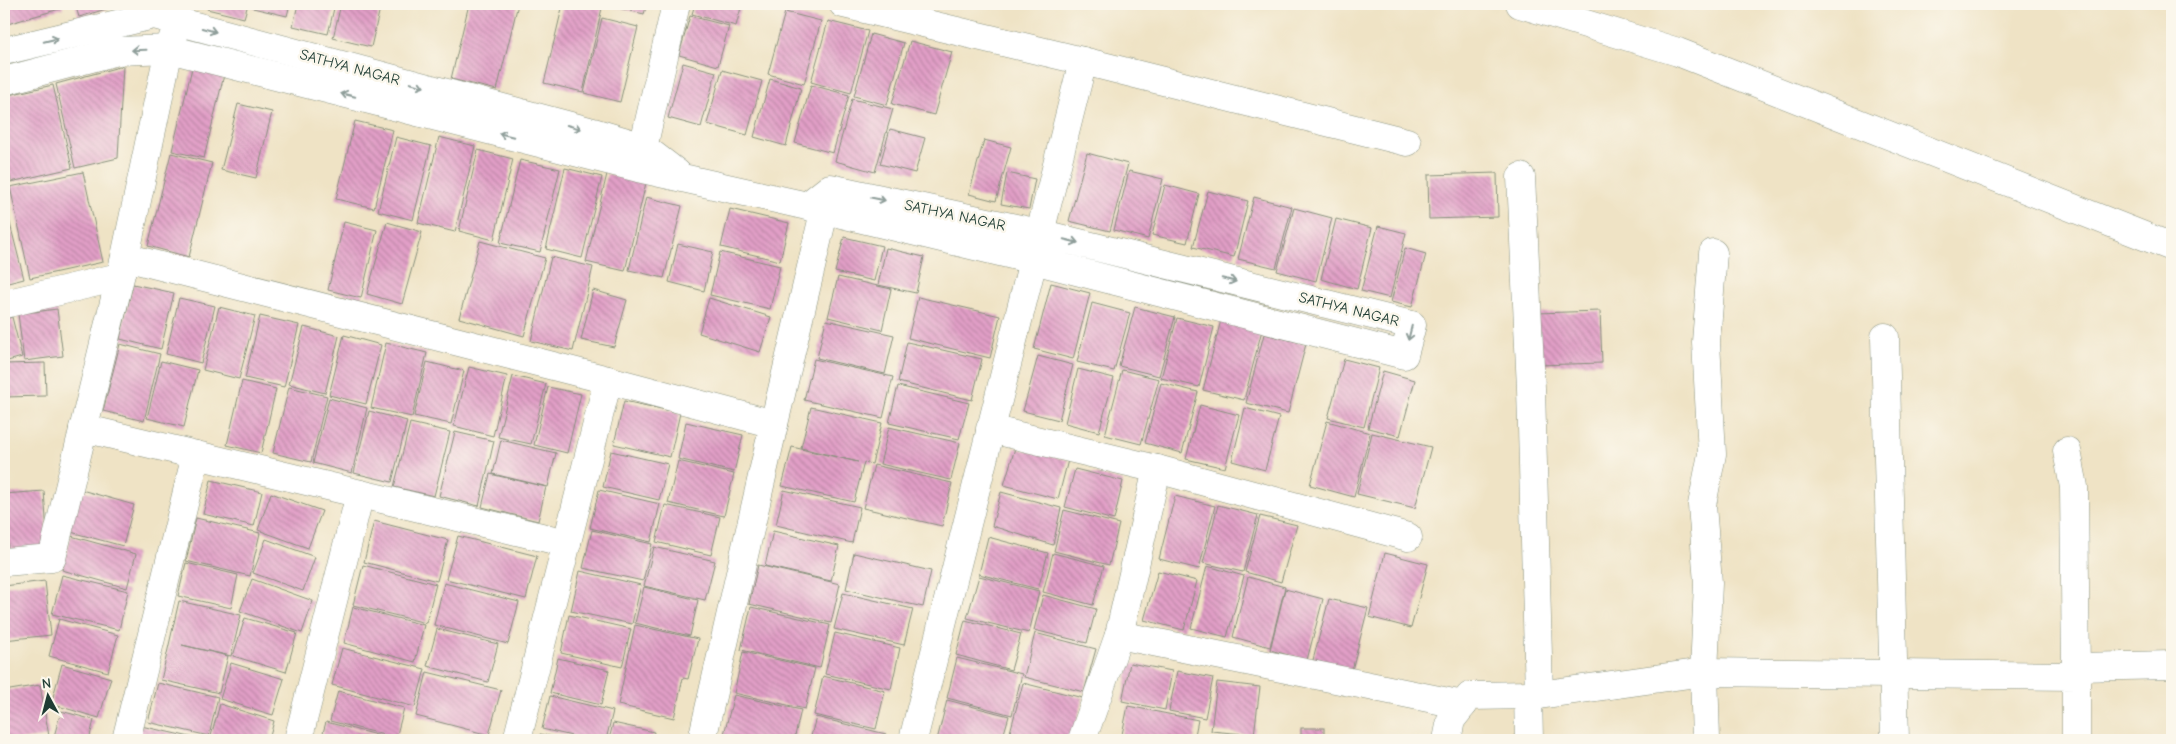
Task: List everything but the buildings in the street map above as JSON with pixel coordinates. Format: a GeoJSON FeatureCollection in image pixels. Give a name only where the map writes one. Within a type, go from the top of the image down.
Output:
{"type":"FeatureCollection","features":[{"type":"Feature","properties":{"kind":"street"},"geometry":{"type":"LineString","coordinates":[[640,158],[676,4]]}},
{"type":"Feature","properties":{"kind":"street"},"geometry":{"type":"LineString","coordinates":[[843,4],[1083,61],[1407,142]]}},
{"type":"Feature","properties":{"kind":"street"},"geometry":{"type":"LineString","coordinates":[[1520,4],[1678,52],[2172,247]]}},
{"type":"Feature","properties":{"kind":"street"},"geometry":{"type":"LineString","coordinates":[[4,562],[52,558],[122,267],[169,49],[181,13]]}},
{"type":"Feature","properties":{"kind":"street","name":"SATHYA NAGAR"},"geometry":{"type":"LineString","coordinates":[[4,51],[154,16],[181,13],[592,132],[640,158],[686,179],[1039,233],[1412,325],[1404,355],[1033,260],[820,201]]}},
{"type":"Feature","properties":{"kind":"street","name":"SATHYA NAGAR"},"geometry":{"type":"LineString","coordinates":[[4,81],[118,51],[169,49],[640,158]]}},
{"type":"Feature","properties":{"kind":"street"},"geometry":{"type":"LineString","coordinates":[[914,740],[1083,61]]}},
{"type":"Feature","properties":{"kind":"street"},"geometry":{"type":"LineString","coordinates":[[1521,177],[1531,388],[1533,695],[1529,740]]}},
{"type":"Feature","properties":{"kind":"street"},"geometry":{"type":"LineString","coordinates":[[702,740],[774,424],[820,201]]}},
{"type":"Feature","properties":{"kind":"street"},"geometry":{"type":"LineString","coordinates":[[1706,740],[1704,672],[1708,584],[1702,505],[1712,454],[1706,342],[1713,252]]}},
{"type":"Feature","properties":{"kind":"street"},"geometry":{"type":"LineString","coordinates":[[4,304],[122,267],[608,380],[774,424]]}},
{"type":"Feature","properties":{"kind":"street"},"geometry":{"type":"LineString","coordinates":[[1885,337],[1895,740]]}},
{"type":"Feature","properties":{"kind":"street"},"geometry":{"type":"LineString","coordinates":[[517,740],[608,380]]}},
{"type":"Feature","properties":{"kind":"street"},"geometry":{"type":"LineString","coordinates":[[83,428],[567,543]]}},
{"type":"Feature","properties":{"kind":"street"},"geometry":{"type":"LineString","coordinates":[[990,429],[1157,470],[1408,536]]}},
{"type":"Feature","properties":{"kind":"street"},"geometry":{"type":"LineString","coordinates":[[2067,451],[2074,487],[2076,740]]}},
{"type":"Feature","properties":{"kind":"street"},"geometry":{"type":"LineString","coordinates":[[126,740],[196,455]]}},
{"type":"Feature","properties":{"kind":"street"},"geometry":{"type":"LineString","coordinates":[[1082,740],[1119,635],[1157,470]]}},
{"type":"Feature","properties":{"kind":"street"},"geometry":{"type":"LineString","coordinates":[[298,740],[360,494]]}},
{"type":"Feature","properties":{"kind":"street"},"geometry":{"type":"LineString","coordinates":[[1119,635],[1463,705]]}},
{"type":"Feature","properties":{"kind":"street"},"geometry":{"type":"LineString","coordinates":[[1447,740],[1451,720],[1470,696],[1533,695],[1704,672],[1893,674],[2076,672],[2172,666]]}}]}
